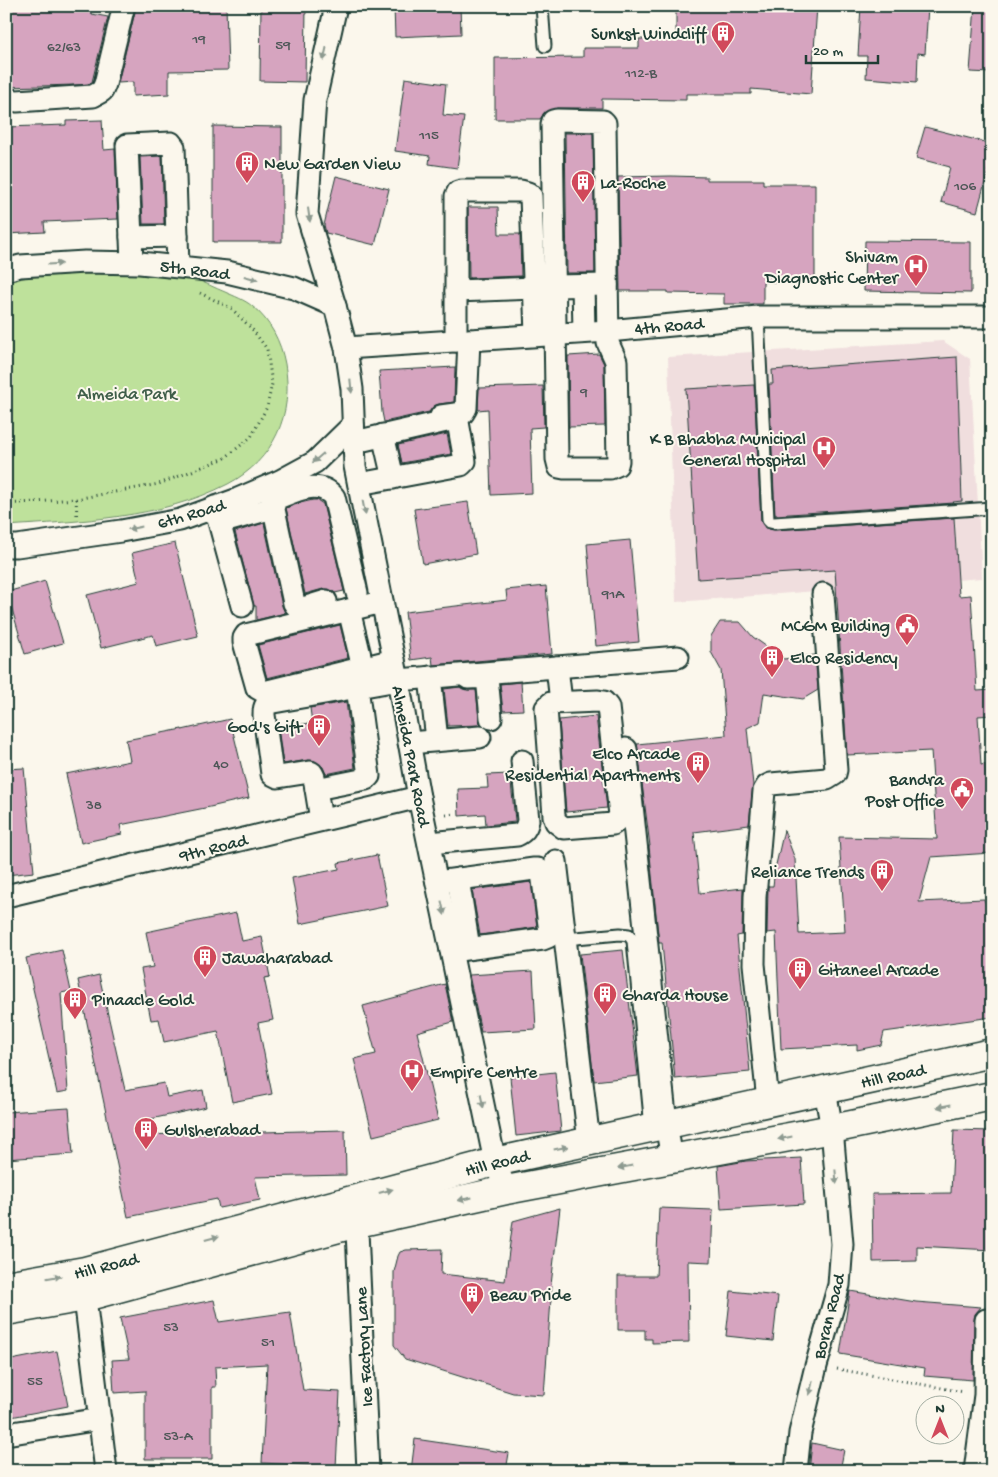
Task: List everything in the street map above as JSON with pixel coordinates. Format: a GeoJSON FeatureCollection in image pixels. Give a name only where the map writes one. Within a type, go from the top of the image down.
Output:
{"type":"FeatureCollection","features":[{"type":"Feature","properties":{"kind":"main road","name":"Hill Road"},"geometry":{"type":"LineString","coordinates":[[6,1311],[83,1284],[356,1211],[494,1162],[992,1053]]}},
{"type":"Feature","properties":{"kind":"main road","name":"Hill Road"},"geometry":{"type":"LineString","coordinates":[[356,1211],[506,1190],[832,1129],[992,1096]]}},
{"type":"Feature","properties":{"kind":"main road","name":"Hill Road"},"geometry":{"type":"LineString","coordinates":[[6,1285],[83,1284]]}},
{"type":"Feature","properties":{"kind":"street"},"geometry":{"type":"LineString","coordinates":[[6,99],[17,101],[94,96],[102,91],[109,74],[123,9],[120,6]]}},
{"type":"Feature","properties":{"kind":"street"},"geometry":{"type":"LineString","coordinates":[[336,6],[315,100],[307,214],[346,348]]}},
{"type":"Feature","properties":{"kind":"street"},"geometry":{"type":"LineString","coordinates":[[354,434],[463,413],[466,408],[463,340],[456,291],[456,196],[458,192],[462,191],[521,191],[528,193],[531,200],[545,287],[557,464],[559,467],[564,468],[610,468],[617,465],[616,361],[608,338],[606,123],[603,120],[553,121],[545,287]]}},
{"type":"Feature","properties":{"kind":"street"},"geometry":{"type":"LineString","coordinates":[[132,262],[127,145],[171,143],[174,147],[178,266]]}},
{"type":"Feature","properties":{"kind":"street"},"geometry":{"type":"LineString","coordinates":[[131,237],[177,236]]}},
{"type":"Feature","properties":{"kind":"street","name":"5th Road"},"geometry":{"type":"LineString","coordinates":[[6,270],[20,266],[86,262],[132,262],[178,266],[227,272],[294,288],[335,306]]}},
{"type":"Feature","properties":{"kind":"street"},"geometry":{"type":"LineString","coordinates":[[456,291],[607,285]]}},
{"type":"Feature","properties":{"kind":"street"},"geometry":{"type":"LineString","coordinates":[[583,286],[584,332]]}},
{"type":"Feature","properties":{"kind":"street","name":"4th Road"},"geometry":{"type":"LineString","coordinates":[[346,348],[463,340],[549,339],[584,332],[608,338],[758,317],[992,317]]}},
{"type":"Feature","properties":{"kind":"street"},"geometry":{"type":"LineString","coordinates":[[549,339],[608,338]]}},
{"type":"Feature","properties":{"kind":"street","name":"Almeida Park Road"},"geometry":{"type":"LineString","coordinates":[[346,348],[352,389],[355,466],[429,843],[448,881],[494,1162],[506,1190]]}},
{"type":"Feature","properties":{"kind":"street"},"geometry":{"type":"LineString","coordinates":[[354,434],[383,435],[455,419],[458,422],[465,461],[461,465],[359,484]]}},
{"type":"Feature","properties":{"kind":"street","name":"6th Road"},"geometry":{"type":"LineString","coordinates":[[6,546],[121,531],[218,515],[267,496],[354,434]]}},
{"type":"Feature","properties":{"kind":"street"},"geometry":{"type":"LineString","coordinates":[[383,435],[393,478]]}},
{"type":"Feature","properties":{"kind":"street"},"geometry":{"type":"LineString","coordinates":[[267,496],[312,486],[321,487],[331,492],[334,496],[353,601],[369,776],[366,779],[316,789]]}},
{"type":"Feature","properties":{"kind":"street"},"geometry":{"type":"LineString","coordinates":[[267,496],[284,582]]}},
{"type":"Feature","properties":{"kind":"street"},"geometry":{"type":"LineString","coordinates":[[267,496],[296,606],[303,608],[353,601]]}},
{"type":"Feature","properties":{"kind":"street"},"geometry":{"type":"LineString","coordinates":[[218,515],[242,606]]}},
{"type":"Feature","properties":{"kind":"street"},"geometry":{"type":"LineString","coordinates":[[360,678],[264,692],[257,688],[244,638],[246,635],[381,594]]}},
{"type":"Feature","properties":{"kind":"street"},"geometry":{"type":"LineString","coordinates":[[768,1102],[754,964],[755,897],[764,791],[770,784],[831,778],[836,770],[823,594]]}},
{"type":"Feature","properties":{"kind":"street"},"geometry":{"type":"LineString","coordinates":[[430,679],[678,657]]}},
{"type":"Feature","properties":{"kind":"street"},"geometry":{"type":"LineString","coordinates":[[557,667],[561,702]]}},
{"type":"Feature","properties":{"kind":"street"},"geometry":{"type":"LineString","coordinates":[[321,820],[312,773],[278,777],[272,774],[264,716],[265,705],[268,703],[396,670],[430,679],[487,677],[491,718]]}},
{"type":"Feature","properties":{"kind":"street"},"geometry":{"type":"LineString","coordinates":[[430,679],[437,740]]}},
{"type":"Feature","properties":{"kind":"street"},"geometry":{"type":"LineString","coordinates":[[598,701],[604,702],[608,707],[620,807],[620,815],[613,824],[564,828],[556,822],[546,708],[551,703],[561,702],[598,701]]}},
{"type":"Feature","properties":{"kind":"street"},"geometry":{"type":"LineString","coordinates":[[409,743],[480,737]]}},
{"type":"Feature","properties":{"kind":"street"},"geometry":{"type":"LineString","coordinates":[[626,749],[659,1126],[672,1159]]}},
{"type":"Feature","properties":{"kind":"street"},"geometry":{"type":"LineString","coordinates":[[429,843],[517,835],[523,832],[527,827],[528,820],[522,761]]}},
{"type":"Feature","properties":{"kind":"street","name":"9th Road"},"geometry":{"type":"LineString","coordinates":[[6,896],[419,797]]}},
{"type":"Feature","properties":{"kind":"street"},"geometry":{"type":"LineString","coordinates":[[556,861],[589,1142]]}},
{"type":"Feature","properties":{"kind":"street"},"geometry":{"type":"LineString","coordinates":[[448,881],[534,869],[538,869],[542,873],[550,932],[548,937],[460,950]]}},
{"type":"Feature","properties":{"kind":"street","name":"Boran Road"},"geometry":{"type":"LineString","coordinates":[[796,1471],[800,1433],[816,1366],[839,1286],[841,1262],[842,1244],[832,1129],[825,1090]]}},
{"type":"Feature","properties":{"kind":"street","name":"Ice Factory Lane"},"geometry":{"type":"LineString","coordinates":[[356,1211],[368,1471]]}},
{"type":"Feature","properties":{"kind":"street"},"geometry":{"type":"LineString","coordinates":[[83,1284],[106,1471]]}},
{"type":"Feature","properties":{"kind":"street"},"geometry":{"type":"LineString","coordinates":[[975,1471],[985,1395],[986,1320]]}},
{"type":"Feature","properties":{"kind":"street"},"geometry":{"type":"LineString","coordinates":[[6,1434],[100,1419]]}},
{"type":"Feature","properties":{"kind":"lane"},"geometry":{"type":"LineString","coordinates":[[542,6],[545,46]]}},
{"type":"Feature","properties":{"kind":"lane"},"geometry":{"type":"LineString","coordinates":[[758,317],[768,520],[770,522],[992,508]]}},
{"type":"Feature","properties":{"kind":"lane"},"geometry":{"type":"LineString","coordinates":[[565,939],[620,934],[629,935],[633,941],[659,1126]]}},
{"type":"Feature","properties":{"kind":"path"},"geometry":{"type":"LineString","coordinates":[[6,504],[76,499],[159,484],[225,458],[251,437],[267,407],[272,384],[266,349],[252,329],[231,308],[195,290]]}},
{"type":"Feature","properties":{"kind":"path"},"geometry":{"type":"LineString","coordinates":[[816,1366],[985,1395]]}},
{"type":"Feature","properties":{"kind":"shaded area","name":"K B Bhabha Municipal General Hospital"},"geometry":{"type":"Polygon","coordinates":[[[943,341],[970,359],[982,578],[676,602],[668,357],[943,341]]]}},
{"type":"Feature","properties":{"kind":"green space","name":"Almeida Park"},"geometry":{"type":"Polygon","coordinates":[[[111,271],[194,279],[243,300],[258,312],[274,332],[285,364],[286,400],[283,418],[277,434],[269,449],[244,474],[202,496],[175,505],[120,516],[6,526],[6,282],[32,276],[111,271]]]}},
{"type":"Feature","properties":{"kind":"building"},"geometry":{"type":"Polygon","coordinates":[[[13,6],[88,6],[92,14],[108,17],[92,82],[74,85],[6,87],[6,20],[13,6]]]}},
{"type":"Feature","properties":{"kind":"building"},"geometry":{"type":"Polygon","coordinates":[[[135,6],[226,6],[228,70],[169,71],[169,94],[133,96],[133,82],[118,83],[135,6]]]}},
{"type":"Feature","properties":{"kind":"building"},"geometry":{"type":"Polygon","coordinates":[[[261,6],[306,6],[305,82],[260,81],[261,6]]]}},
{"type":"Feature","properties":{"kind":"building"},"geometry":{"type":"Polygon","coordinates":[[[394,6],[460,6],[461,34],[395,37],[394,6]]]}},
{"type":"Feature","properties":{"kind":"building"},"geometry":{"type":"Polygon","coordinates":[[[676,6],[817,6],[811,94],[751,89],[751,94],[686,94],[686,100],[602,99],[602,108],[557,108],[545,112],[540,119],[495,119],[495,58],[583,57],[583,48],[639,48],[639,39],[676,39],[676,6]]]}},
{"type":"Feature","properties":{"kind":"building"},"geometry":{"type":"Polygon","coordinates":[[[861,6],[928,6],[925,54],[918,53],[917,82],[866,78],[867,56],[858,56],[861,6]]]}},
{"type":"Feature","properties":{"kind":"building"},"geometry":{"type":"Polygon","coordinates":[[[975,6],[992,6],[992,73],[970,72],[975,6]]]}},
{"type":"Feature","properties":{"kind":"building"},"geometry":{"type":"Polygon","coordinates":[[[405,78],[446,84],[443,115],[464,117],[457,168],[429,164],[430,156],[395,151],[405,78]]]}},
{"type":"Feature","properties":{"kind":"building"},"geometry":{"type":"Polygon","coordinates":[[[102,120],[104,150],[115,149],[118,219],[44,222],[45,232],[6,234],[6,127],[66,125],[66,121],[102,120]]]}},
{"type":"Feature","properties":{"kind":"building","name":"New Garden View"},"geometry":{"type":"Polygon","coordinates":[[[213,126],[282,127],[282,242],[213,242],[213,126]]]}},
{"type":"Feature","properties":{"kind":"building"},"geometry":{"type":"Polygon","coordinates":[[[925,127],[992,144],[992,156],[977,212],[941,202],[950,167],[916,158],[925,127]]]}},
{"type":"Feature","properties":{"kind":"building","name":"La-Roche"},"geometry":{"type":"Polygon","coordinates":[[[565,133],[593,133],[595,273],[567,273],[565,133]]]}},
{"type":"Feature","properties":{"kind":"building"},"geometry":{"type":"Polygon","coordinates":[[[162,156],[164,224],[143,224],[140,157],[162,156]]]}},
{"type":"Feature","properties":{"kind":"building"},"geometry":{"type":"Polygon","coordinates":[[[336,176],[389,189],[375,245],[326,233],[324,225],[336,176]]]}},
{"type":"Feature","properties":{"kind":"building"},"geometry":{"type":"Polygon","coordinates":[[[618,177],[707,177],[707,180],[763,180],[763,184],[815,184],[815,282],[763,282],[763,304],[724,304],[724,294],[620,291],[618,177]]]}},
{"type":"Feature","properties":{"kind":"building"},"geometry":{"type":"Polygon","coordinates":[[[468,207],[498,207],[499,234],[520,234],[521,276],[469,278],[468,207]]]}},
{"type":"Feature","properties":{"kind":"building"},"geometry":{"type":"Polygon","coordinates":[[[865,241],[971,242],[971,293],[864,291],[865,241]]]}},
{"type":"Feature","properties":{"kind":"building"},"geometry":{"type":"Polygon","coordinates":[[[599,354],[604,364],[605,426],[569,427],[568,356],[599,354]]]}},
{"type":"Feature","properties":{"kind":"building"},"geometry":{"type":"Polygon","coordinates":[[[957,357],[962,501],[775,515],[769,384],[773,384],[772,370],[957,357]]]}},
{"type":"Feature","properties":{"kind":"building"},"geometry":{"type":"Polygon","coordinates":[[[455,367],[454,402],[434,406],[429,412],[384,422],[379,371],[455,367]]]}},
{"type":"Feature","properties":{"kind":"building"},"geometry":{"type":"Polygon","coordinates":[[[754,385],[761,520],[765,528],[775,530],[954,518],[959,596],[971,595],[977,691],[992,690],[992,715],[978,716],[981,765],[985,764],[991,853],[931,857],[919,902],[984,899],[992,921],[992,1017],[884,1032],[881,1045],[857,1050],[857,1045],[781,1049],[776,932],[767,933],[768,886],[773,886],[784,830],[795,859],[799,934],[845,932],[839,837],[937,839],[931,751],[847,755],[835,570],[698,579],[686,389],[754,385]]]}},
{"type":"Feature","properties":{"kind":"building"},"geometry":{"type":"Polygon","coordinates":[[[543,386],[544,427],[530,428],[532,493],[491,495],[488,409],[478,410],[479,388],[543,386]]]}},
{"type":"Feature","properties":{"kind":"building"},"geometry":{"type":"Polygon","coordinates":[[[447,434],[451,454],[402,463],[398,445],[447,434]]]}},
{"type":"Feature","properties":{"kind":"building"},"geometry":{"type":"Polygon","coordinates":[[[313,500],[323,504],[344,591],[335,593],[329,589],[323,589],[305,594],[286,508],[313,500]]]}},
{"type":"Feature","properties":{"kind":"building"},"geometry":{"type":"Polygon","coordinates":[[[468,502],[476,554],[423,564],[414,509],[468,502]]]}},
{"type":"Feature","properties":{"kind":"building"},"geometry":{"type":"Polygon","coordinates":[[[264,523],[285,613],[256,620],[256,606],[254,606],[235,532],[264,523]]]}},
{"type":"Feature","properties":{"kind":"building"},"geometry":{"type":"Polygon","coordinates":[[[630,540],[639,642],[596,646],[587,544],[630,540]]]}},
{"type":"Feature","properties":{"kind":"building"},"geometry":{"type":"Polygon","coordinates":[[[175,543],[198,636],[156,646],[153,635],[101,648],[87,595],[139,582],[132,553],[175,543]]]}},
{"type":"Feature","properties":{"kind":"building"},"geometry":{"type":"Polygon","coordinates":[[[45,581],[63,643],[25,654],[7,592],[45,581]]]}},
{"type":"Feature","properties":{"kind":"building"},"geometry":{"type":"Polygon","coordinates":[[[546,586],[552,654],[433,665],[432,657],[411,660],[405,612],[507,600],[506,590],[546,586]]]}},
{"type":"Feature","properties":{"kind":"building"},"geometry":{"type":"Polygon","coordinates":[[[720,622],[740,622],[753,637],[784,659],[815,655],[818,690],[803,699],[764,693],[760,722],[747,728],[753,785],[749,825],[694,832],[700,893],[743,888],[742,935],[737,936],[750,1072],[675,1079],[662,943],[659,943],[650,846],[637,744],[726,735],[721,670],[711,652],[711,636],[720,622]]]}},
{"type":"Feature","properties":{"kind":"building"},"geometry":{"type":"Polygon","coordinates":[[[340,625],[348,658],[267,678],[258,645],[340,625]]]}},
{"type":"Feature","properties":{"kind":"building"},"geometry":{"type":"Polygon","coordinates":[[[521,682],[523,710],[503,711],[500,684],[521,682]]]}},
{"type":"Feature","properties":{"kind":"building"},"geometry":{"type":"Polygon","coordinates":[[[460,687],[476,690],[481,725],[448,726],[444,689],[460,687]]]}},
{"type":"Feature","properties":{"kind":"building","name":"God's Gift"},"geometry":{"type":"Polygon","coordinates":[[[346,702],[355,768],[326,774],[323,767],[315,761],[308,760],[283,764],[278,727],[312,723],[310,708],[346,702]]]}},
{"type":"Feature","properties":{"kind":"building"},"geometry":{"type":"Polygon","coordinates":[[[596,716],[607,808],[566,812],[559,720],[596,716]]]}},
{"type":"Feature","properties":{"kind":"building"},"geometry":{"type":"Polygon","coordinates":[[[230,719],[249,798],[120,825],[122,834],[81,843],[66,774],[130,761],[126,740],[230,719]]]}},
{"type":"Feature","properties":{"kind":"building"},"geometry":{"type":"Polygon","coordinates":[[[24,768],[34,872],[6,875],[6,769],[24,768]]]}},
{"type":"Feature","properties":{"kind":"building"},"geometry":{"type":"Polygon","coordinates":[[[510,774],[515,822],[486,825],[485,814],[459,816],[458,789],[488,788],[487,775],[510,774]]]}},
{"type":"Feature","properties":{"kind":"building"},"geometry":{"type":"Polygon","coordinates":[[[377,855],[388,906],[300,924],[292,878],[339,869],[338,863],[377,855]]]}},
{"type":"Feature","properties":{"kind":"building"},"geometry":{"type":"Polygon","coordinates":[[[531,882],[537,927],[480,935],[472,890],[531,882]]]}},
{"type":"Feature","properties":{"kind":"building","name":"Jawaharabad"},"geometry":{"type":"Polygon","coordinates":[[[236,913],[242,941],[262,937],[270,977],[264,978],[273,1020],[258,1023],[272,1094],[232,1102],[218,1031],[164,1042],[159,1019],[151,1020],[141,969],[153,967],[146,932],[236,913]]]}},
{"type":"Feature","properties":{"kind":"building"},"geometry":{"type":"Polygon","coordinates":[[[62,950],[71,991],[61,993],[68,1091],[57,1093],[26,958],[62,950]]]}},
{"type":"Feature","properties":{"kind":"building","name":"Gharda House"},"geometry":{"type":"Polygon","coordinates":[[[623,950],[638,1076],[594,1081],[580,954],[623,950]]]}},
{"type":"Feature","properties":{"kind":"building"},"geometry":{"type":"Polygon","coordinates":[[[533,971],[536,1029],[481,1032],[469,975],[533,971]]]}},
{"type":"Feature","properties":{"kind":"building"},"geometry":{"type":"Polygon","coordinates":[[[99,975],[125,1090],[164,1083],[167,1097],[203,1090],[206,1107],[137,1122],[139,1135],[345,1130],[346,1175],[255,1177],[260,1200],[219,1208],[217,1199],[128,1217],[78,980],[99,975]]]}},
{"type":"Feature","properties":{"kind":"building"},"geometry":{"type":"Polygon","coordinates":[[[445,984],[453,1022],[417,1032],[438,1120],[373,1136],[354,1059],[376,1054],[363,1006],[445,984]]]}},
{"type":"Feature","properties":{"kind":"building"},"geometry":{"type":"Polygon","coordinates":[[[555,1072],[561,1131],[516,1136],[510,1077],[555,1072]]]}},
{"type":"Feature","properties":{"kind":"building"},"geometry":{"type":"Polygon","coordinates":[[[69,1108],[73,1154],[6,1159],[6,1112],[69,1108]]]}},
{"type":"Feature","properties":{"kind":"building"},"geometry":{"type":"Polygon","coordinates":[[[954,1130],[992,1131],[992,1250],[917,1246],[917,1261],[873,1262],[872,1194],[951,1193],[954,1130]]]}},
{"type":"Feature","properties":{"kind":"building"},"geometry":{"type":"Polygon","coordinates":[[[801,1158],[804,1204],[721,1209],[718,1166],[746,1161],[801,1158]]]}},
{"type":"Feature","properties":{"kind":"building","name":"Beau Pride"},"geometry":{"type":"Polygon","coordinates":[[[560,1208],[551,1285],[544,1395],[513,1393],[405,1359],[394,1345],[394,1272],[400,1252],[406,1250],[442,1249],[441,1274],[505,1281],[513,1221],[560,1208]]]}},
{"type":"Feature","properties":{"kind":"building"},"geometry":{"type":"Polygon","coordinates":[[[659,1208],[713,1210],[711,1262],[688,1261],[689,1342],[652,1343],[652,1339],[645,1339],[645,1330],[618,1330],[618,1276],[656,1276],[659,1208]]]}},
{"type":"Feature","properties":{"kind":"building"},"geometry":{"type":"Polygon","coordinates":[[[731,1291],[778,1296],[773,1341],[726,1336],[731,1291]]]}},
{"type":"Feature","properties":{"kind":"building"},"geometry":{"type":"Polygon","coordinates":[[[850,1291],[916,1302],[981,1307],[975,1314],[974,1320],[973,1380],[924,1376],[925,1368],[840,1354],[850,1291]]]}},
{"type":"Feature","properties":{"kind":"building"},"geometry":{"type":"Polygon","coordinates":[[[214,1300],[219,1322],[290,1312],[303,1390],[340,1392],[336,1467],[262,1463],[267,1364],[215,1367],[216,1387],[212,1387],[212,1459],[145,1459],[145,1391],[114,1393],[112,1360],[129,1359],[120,1318],[214,1300]]]}},
{"type":"Feature","properties":{"kind":"building"},"geometry":{"type":"Polygon","coordinates":[[[57,1351],[68,1406],[6,1418],[6,1361],[57,1351]]]}},
{"type":"Feature","properties":{"kind":"building"},"geometry":{"type":"Polygon","coordinates":[[[415,1439],[509,1453],[506,1471],[411,1471],[415,1439]]]}},
{"type":"Feature","properties":{"kind":"building"},"geometry":{"type":"Polygon","coordinates":[[[812,1443],[844,1450],[840,1471],[809,1471],[812,1443]]]}},
{"type":"Feature","properties":{"kind":"place","name":"Sunkst Windcliff"},"geometry":{"type":"Point","coordinates":[723,54]}},
{"type":"Feature","properties":{"kind":"place","name":"New Garden View"},"geometry":{"type":"Point","coordinates":[247,184]}},
{"type":"Feature","properties":{"kind":"place","name":"La-Roche"},"geometry":{"type":"Point","coordinates":[583,203]}},
{"type":"Feature","properties":{"kind":"place","name":"Shivam Diagnostic Center"},"geometry":{"type":"Point","coordinates":[916,287]}},
{"type":"Feature","properties":{"kind":"place","name":"K B Bhabha Municipal General Hospital"},"geometry":{"type":"Point","coordinates":[824,469]}},
{"type":"Feature","properties":{"kind":"place","name":"MCGM Building"},"geometry":{"type":"Point","coordinates":[907,646]}},
{"type":"Feature","properties":{"kind":"place","name":"Elco Residency"},"geometry":{"type":"Point","coordinates":[772,678]}},
{"type":"Feature","properties":{"kind":"place","name":"God's Gift"},"geometry":{"type":"Point","coordinates":[319,747]}},
{"type":"Feature","properties":{"kind":"place","name":"Elco Arcade Residential Apartments"},"geometry":{"type":"Point","coordinates":[698,784]}},
{"type":"Feature","properties":{"kind":"place","name":"Bandra Post Office"},"geometry":{"type":"Point","coordinates":[962,810]}},
{"type":"Feature","properties":{"kind":"place","name":"Reliance Trends"},"geometry":{"type":"Point","coordinates":[882,892]}},
{"type":"Feature","properties":{"kind":"place","name":"Jawaharabad"},"geometry":{"type":"Point","coordinates":[205,978]}},
{"type":"Feature","properties":{"kind":"place","name":"Gitaneel Arcade"},"geometry":{"type":"Point","coordinates":[800,990]}},
{"type":"Feature","properties":{"kind":"place","name":"Gharda House"},"geometry":{"type":"Point","coordinates":[605,1015]}},
{"type":"Feature","properties":{"kind":"place","name":"Pinaacle Gold"},"geometry":{"type":"Point","coordinates":[75,1020]}},
{"type":"Feature","properties":{"kind":"place","name":"Empire Centre"},"geometry":{"type":"Point","coordinates":[412,1092]}},
{"type":"Feature","properties":{"kind":"place","name":"Gulsherabad"},"geometry":{"type":"Point","coordinates":[146,1150]}},
{"type":"Feature","properties":{"kind":"place","name":"Beau Pride"},"geometry":{"type":"Point","coordinates":[472,1315]}}]}
